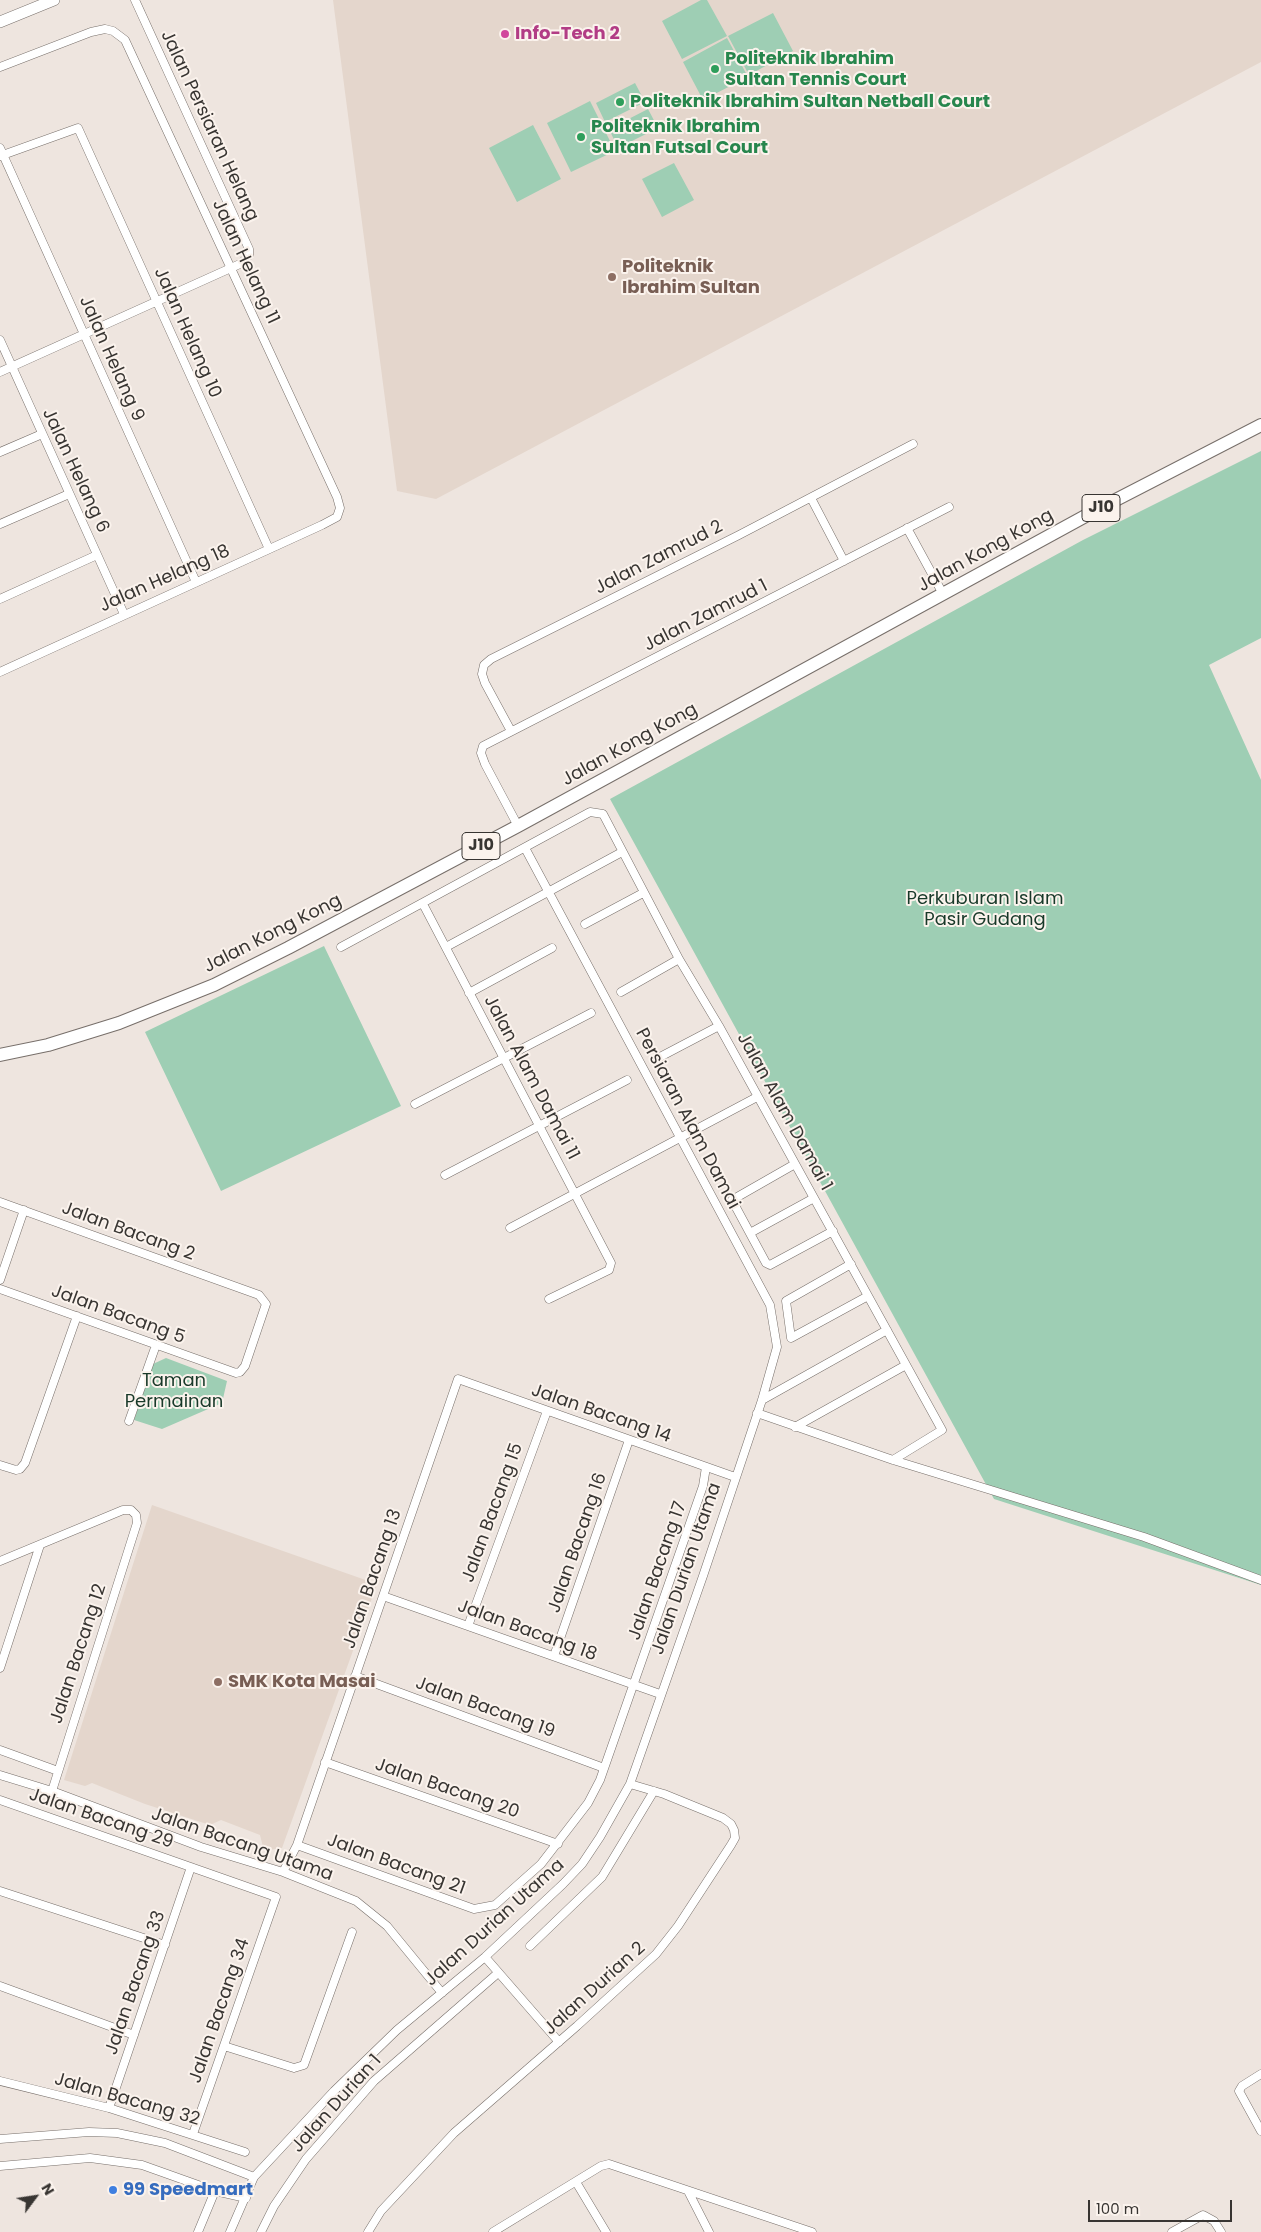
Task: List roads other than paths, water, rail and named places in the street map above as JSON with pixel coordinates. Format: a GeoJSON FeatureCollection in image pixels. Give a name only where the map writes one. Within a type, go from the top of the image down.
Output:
{"type":"FeatureCollection","features":[{"type":"Feature","properties":{"kind":"main road"},"geometry":{"type":"LineString","coordinates":[[0,22],[54,0]]}},
{"type":"Feature","properties":{"kind":"main road","name":"Jalan Kong Kong"},"geometry":{"type":"LineString","coordinates":[[0,1055],[48,1045],[119,1023],[214,985],[288,948],[518,826],[1102,507],[1261,425]]}},
{"type":"Feature","properties":{"kind":"street","name":"Jalan Persiaran Helang"},"geometry":{"type":"LineString","coordinates":[[135,0],[249,249],[247,259],[230,267]]}},
{"type":"Feature","properties":{"kind":"street","name":"Jalan Helang 11"},"geometry":{"type":"LineString","coordinates":[[0,67],[91,32],[105,29],[113,31],[125,40],[337,497],[340,511]]}},
{"type":"Feature","properties":{"kind":"street","name":"Jalan Helang 10"},"geometry":{"type":"LineString","coordinates":[[1,153],[78,128],[269,549]]}},
{"type":"Feature","properties":{"kind":"street","name":"Jalan Helang 9"},"geometry":{"type":"LineString","coordinates":[[1,153],[196,582]]}},
{"type":"Feature","properties":{"kind":"street"},"geometry":{"type":"LineString","coordinates":[[0,372],[230,267]]}},
{"type":"Feature","properties":{"kind":"street","name":"Jalan Helang 6"},"geometry":{"type":"LineString","coordinates":[[0,340],[124,614]]}},
{"type":"Feature","properties":{"kind":"street"},"geometry":{"type":"LineString","coordinates":[[0,452],[42,434]]}},
{"type":"Feature","properties":{"kind":"street","name":"Jalan Zamrud 2"},"geometry":{"type":"LineString","coordinates":[[511,731],[482,674],[484,665],[491,659],[811,498],[913,444]]}},
{"type":"Feature","properties":{"kind":"street"},"geometry":{"type":"LineString","coordinates":[[0,524],[69,494]]}},
{"type":"Feature","properties":{"kind":"street"},"geometry":{"type":"LineString","coordinates":[[811,498],[844,561]]}},
{"type":"Feature","properties":{"kind":"street","name":"Jalan Zamrud 1"},"geometry":{"type":"LineString","coordinates":[[518,826],[481,753],[483,746],[948,507]]}},
{"type":"Feature","properties":{"kind":"street","name":"Jalan Helang 18"},"geometry":{"type":"LineString","coordinates":[[0,672],[334,519],[340,511]]}},
{"type":"Feature","properties":{"kind":"street"},"geometry":{"type":"LineString","coordinates":[[907,528],[943,594]]}},
{"type":"Feature","properties":{"kind":"street"},"geometry":{"type":"LineString","coordinates":[[0,599],[97,555]]}},
{"type":"Feature","properties":{"kind":"street","name":"Jalan Alam Damai 1"},"geometry":{"type":"LineString","coordinates":[[525,848],[590,812],[603,814],[679,959],[942,1430],[893,1460]]}},
{"type":"Feature","properties":{"kind":"street"},"geometry":{"type":"LineString","coordinates":[[341,947],[525,848]]}},
{"type":"Feature","properties":{"kind":"street","name":"Persiaran Alam Damai"},"geometry":{"type":"LineString","coordinates":[[525,848],[770,1304],[777,1347],[762,1400],[756,1413]]}},
{"type":"Feature","properties":{"kind":"street"},"geometry":{"type":"LineString","coordinates":[[446,947],[622,852]]}},
{"type":"Feature","properties":{"kind":"street"},"geometry":{"type":"LineString","coordinates":[[585,924],[643,893]]}},
{"type":"Feature","properties":{"kind":"street","name":"Jalan Alam Damai 11"},"geometry":{"type":"LineString","coordinates":[[423,904],[575,1194],[610,1266],[609,1270],[549,1299]]}},
{"type":"Feature","properties":{"kind":"street"},"geometry":{"type":"LineString","coordinates":[[469,993],[552,948]]}},
{"type":"Feature","properties":{"kind":"street"},"geometry":{"type":"LineString","coordinates":[[621,992],[679,959]]}},
{"type":"Feature","properties":{"kind":"street"},"geometry":{"type":"LineString","coordinates":[[415,1104],[591,1013]]}},
{"type":"Feature","properties":{"kind":"street"},"geometry":{"type":"LineString","coordinates":[[658,1058],[718,1026]]}},
{"type":"Feature","properties":{"kind":"street"},"geometry":{"type":"LineString","coordinates":[[445,1175],[627,1080]]}},
{"type":"Feature","properties":{"kind":"street"},"geometry":{"type":"LineString","coordinates":[[510,1228],[757,1097]]}},
{"type":"Feature","properties":{"kind":"street"},"geometry":{"type":"LineString","coordinates":[[795,1164],[732,1200],[766,1262],[770,1265],[832,1231]]}},
{"type":"Feature","properties":{"kind":"street"},"geometry":{"type":"LineString","coordinates":[[750,1233],[814,1198]]}},
{"type":"Feature","properties":{"kind":"street","name":"Jalan Bacang 2"},"geometry":{"type":"LineString","coordinates":[[0,1202],[263,1297],[266,1308],[243,1369],[236,1373],[225,1370]]}},
{"type":"Feature","properties":{"kind":"street"},"geometry":{"type":"LineString","coordinates":[[0,1280],[24,1210]]}},
{"type":"Feature","properties":{"kind":"street"},"geometry":{"type":"LineString","coordinates":[[851,1264],[786,1300],[791,1338],[793,1339],[868,1296]]}},
{"type":"Feature","properties":{"kind":"street","name":"Jalan Bacang 5"},"geometry":{"type":"LineString","coordinates":[[0,1289],[225,1370]]}},
{"type":"Feature","properties":{"kind":"street"},"geometry":{"type":"LineString","coordinates":[[3,1466],[16,1470],[20,1469],[25,1463],[77,1316]]}},
{"type":"Feature","properties":{"kind":"street"},"geometry":{"type":"LineString","coordinates":[[762,1400],[887,1330]]}},
{"type":"Feature","properties":{"kind":"street"},"geometry":{"type":"LineString","coordinates":[[129,1420],[156,1345]]}},
{"type":"Feature","properties":{"kind":"street"},"geometry":{"type":"LineString","coordinates":[[795,1426],[906,1365]]}},
{"type":"Feature","properties":{"kind":"street","name":"Jalan Bacang 14"},"geometry":{"type":"LineString","coordinates":[[458,1379],[735,1477]]}},
{"type":"Feature","properties":{"kind":"street","name":"Jalan Bacang 13"},"geometry":{"type":"LineString","coordinates":[[283,1872],[297,1845],[458,1379]]}},
{"type":"Feature","properties":{"kind":"street","name":"Jalan Bacang 15"},"geometry":{"type":"LineString","coordinates":[[468,1626],[546,1410]]}},
{"type":"Feature","properties":{"kind":"street"},"geometry":{"type":"LineString","coordinates":[[756,1413],[893,1460],[1144,1537],[1261,1580]]}},
{"type":"Feature","properties":{"kind":"street","name":"Jalan Durian Utama"},"geometry":{"type":"LineString","coordinates":[[230,2232],[254,2177],[334,2091],[397,2030],[485,1957],[582,1864],[630,1784],[703,1576],[756,1413]]}},
{"type":"Feature","properties":{"kind":"street","name":"Jalan Bacang 16"},"geometry":{"type":"LineString","coordinates":[[554,1656],[629,1440]]}},
{"type":"Feature","properties":{"kind":"street","name":"Jalan Bacang 17"},"geometry":{"type":"LineString","coordinates":[[485,1908],[495,1905],[504,1898],[541,1864],[588,1803],[604,1768],[634,1685],[703,1486],[706,1467]]}},
{"type":"Feature","properties":{"kind":"street","name":"Jalan Bacang 12"},"geometry":{"type":"LineString","coordinates":[[40,1545],[126,1509],[131,1510],[136,1516],[136,1525],[52,1791]]}},
{"type":"Feature","properties":{"kind":"street"},"geometry":{"type":"LineString","coordinates":[[0,1561],[40,1545]]}},
{"type":"Feature","properties":{"kind":"street"},"geometry":{"type":"LineString","coordinates":[[0,1668],[40,1545]]}},
{"type":"Feature","properties":{"kind":"street","name":"Jalan Bacang 18"},"geometry":{"type":"LineString","coordinates":[[383,1596],[660,1694]]}},
{"type":"Feature","properties":{"kind":"street","name":"Jalan Bacang 19"},"geometry":{"type":"LineString","coordinates":[[355,1676],[604,1768]]}},
{"type":"Feature","properties":{"kind":"street"},"geometry":{"type":"LineString","coordinates":[[0,1750],[58,1770]]}},
{"type":"Feature","properties":{"kind":"street","name":"Jalan Bacang 20"},"geometry":{"type":"LineString","coordinates":[[325,1762],[558,1844]]}},
{"type":"Feature","properties":{"kind":"street","name":"Jalan Bacang Utama"},"geometry":{"type":"LineString","coordinates":[[0,1775],[52,1791],[201,1847],[283,1872],[356,1901],[372,1913],[406,1947],[442,1993]]}},
{"type":"Feature","properties":{"kind":"street","name":"Jalan Durian 2"},"geometry":{"type":"LineString","coordinates":[[368,2232],[381,2211],[454,2133],[559,2042],[667,1942],[735,1838],[731,1824],[723,1818],[654,1791],[630,1784]]}},
{"type":"Feature","properties":{"kind":"street"},"geometry":{"type":"LineString","coordinates":[[530,1946],[593,1888],[654,1791]]}},
{"type":"Feature","properties":{"kind":"street","name":"Jalan Bacang 29"},"geometry":{"type":"LineString","coordinates":[[0,1800],[276,1897]]}},
{"type":"Feature","properties":{"kind":"street","name":"Jalan Bacang 21"},"geometry":{"type":"LineString","coordinates":[[297,1845],[474,1909],[485,1908]]}},
{"type":"Feature","properties":{"kind":"street","name":"Jalan Bacang 33"},"geometry":{"type":"LineString","coordinates":[[109,2108],[191,1867]]}},
{"type":"Feature","properties":{"kind":"street"},"geometry":{"type":"LineString","coordinates":[[0,1891],[165,1945]]}},
{"type":"Feature","properties":{"kind":"street","name":"Jalan Bacang 34"},"geometry":{"type":"LineString","coordinates":[[193,2134],[276,1897]]}},
{"type":"Feature","properties":{"kind":"street"},"geometry":{"type":"LineString","coordinates":[[224,2046],[294,2068],[304,2066],[352,1932]]}},
{"type":"Feature","properties":{"kind":"street"},"geometry":{"type":"LineString","coordinates":[[485,1957],[559,2042]]}},
{"type":"Feature","properties":{"kind":"street","name":"Jalan Durian 1"},"geometry":{"type":"LineString","coordinates":[[261,2232],[274,2206],[306,2159],[374,2080],[498,1973]]}},
{"type":"Feature","properties":{"kind":"street"},"geometry":{"type":"LineString","coordinates":[[0,1986],[134,2034]]}},
{"type":"Feature","properties":{"kind":"street"},"geometry":{"type":"LineString","coordinates":[[1261,2074],[1242,2086],[1239,2091],[1261,2132]]}},
{"type":"Feature","properties":{"kind":"street","name":"Jalan Bacang 32"},"geometry":{"type":"LineString","coordinates":[[0,2081],[109,2108],[244,2152]]}},
{"type":"Feature","properties":{"kind":"street"},"geometry":{"type":"LineString","coordinates":[[0,2139],[89,2132],[117,2133],[165,2143],[254,2177]]}},
{"type":"Feature","properties":{"kind":"street"},"geometry":{"type":"LineString","coordinates":[[0,2166],[90,2158],[99,2159],[142,2165],[215,2191],[246,2198]]}},
{"type":"Feature","properties":{"kind":"street"},"geometry":{"type":"LineString","coordinates":[[493,2232],[502,2230],[603,2165],[609,2164],[812,2232]]}},
{"type":"Feature","properties":{"kind":"street"},"geometry":{"type":"LineString","coordinates":[[576,2182],[606,2232]]}},
{"type":"Feature","properties":{"kind":"street"},"geometry":{"type":"LineString","coordinates":[[198,2232],[215,2191]]}},
{"type":"Feature","properties":{"kind":"street"},"geometry":{"type":"LineString","coordinates":[[688,2191],[709,2232]]}},
{"type":"Feature","properties":{"kind":"street"},"geometry":{"type":"LineString","coordinates":[[1172,2232],[1203,2215],[1214,2221],[1221,2232]]}},
{"type":"Feature","properties":{"kind":"place","name":"Info-Tech 2"},"geometry":{"type":"Point","coordinates":[505,34]}},
{"type":"Feature","properties":{"kind":"place","name":"Politeknik Ibrahim Sultan Tennis Court"},"geometry":{"type":"Point","coordinates":[715,69]}},
{"type":"Feature","properties":{"kind":"place","name":"Politeknik Ibrahim Sultan Netball Court"},"geometry":{"type":"Point","coordinates":[620,102]}},
{"type":"Feature","properties":{"kind":"place","name":"Politeknik Ibrahim Sultan Futsal Court"},"geometry":{"type":"Point","coordinates":[581,137]}},
{"type":"Feature","properties":{"kind":"place","name":"Politeknik Ibrahim Sultan"},"geometry":{"type":"Point","coordinates":[612,277]}},
{"type":"Feature","properties":{"kind":"place","name":"SMK Kota Masai"},"geometry":{"type":"Point","coordinates":[218,1682]}},
{"type":"Feature","properties":{"kind":"place","name":"99 Speedmart"},"geometry":{"type":"Point","coordinates":[113,2190]}},
{"type":"Feature","properties":{"kind":"park label","name":"Perkuburan Islam Pasir Gudang"},"geometry":{"type":"Point","coordinates":[985,910]}},
{"type":"Feature","properties":{"kind":"park label","name":"Taman Permainan"},"geometry":{"type":"Point","coordinates":[174,1391]}}]}
